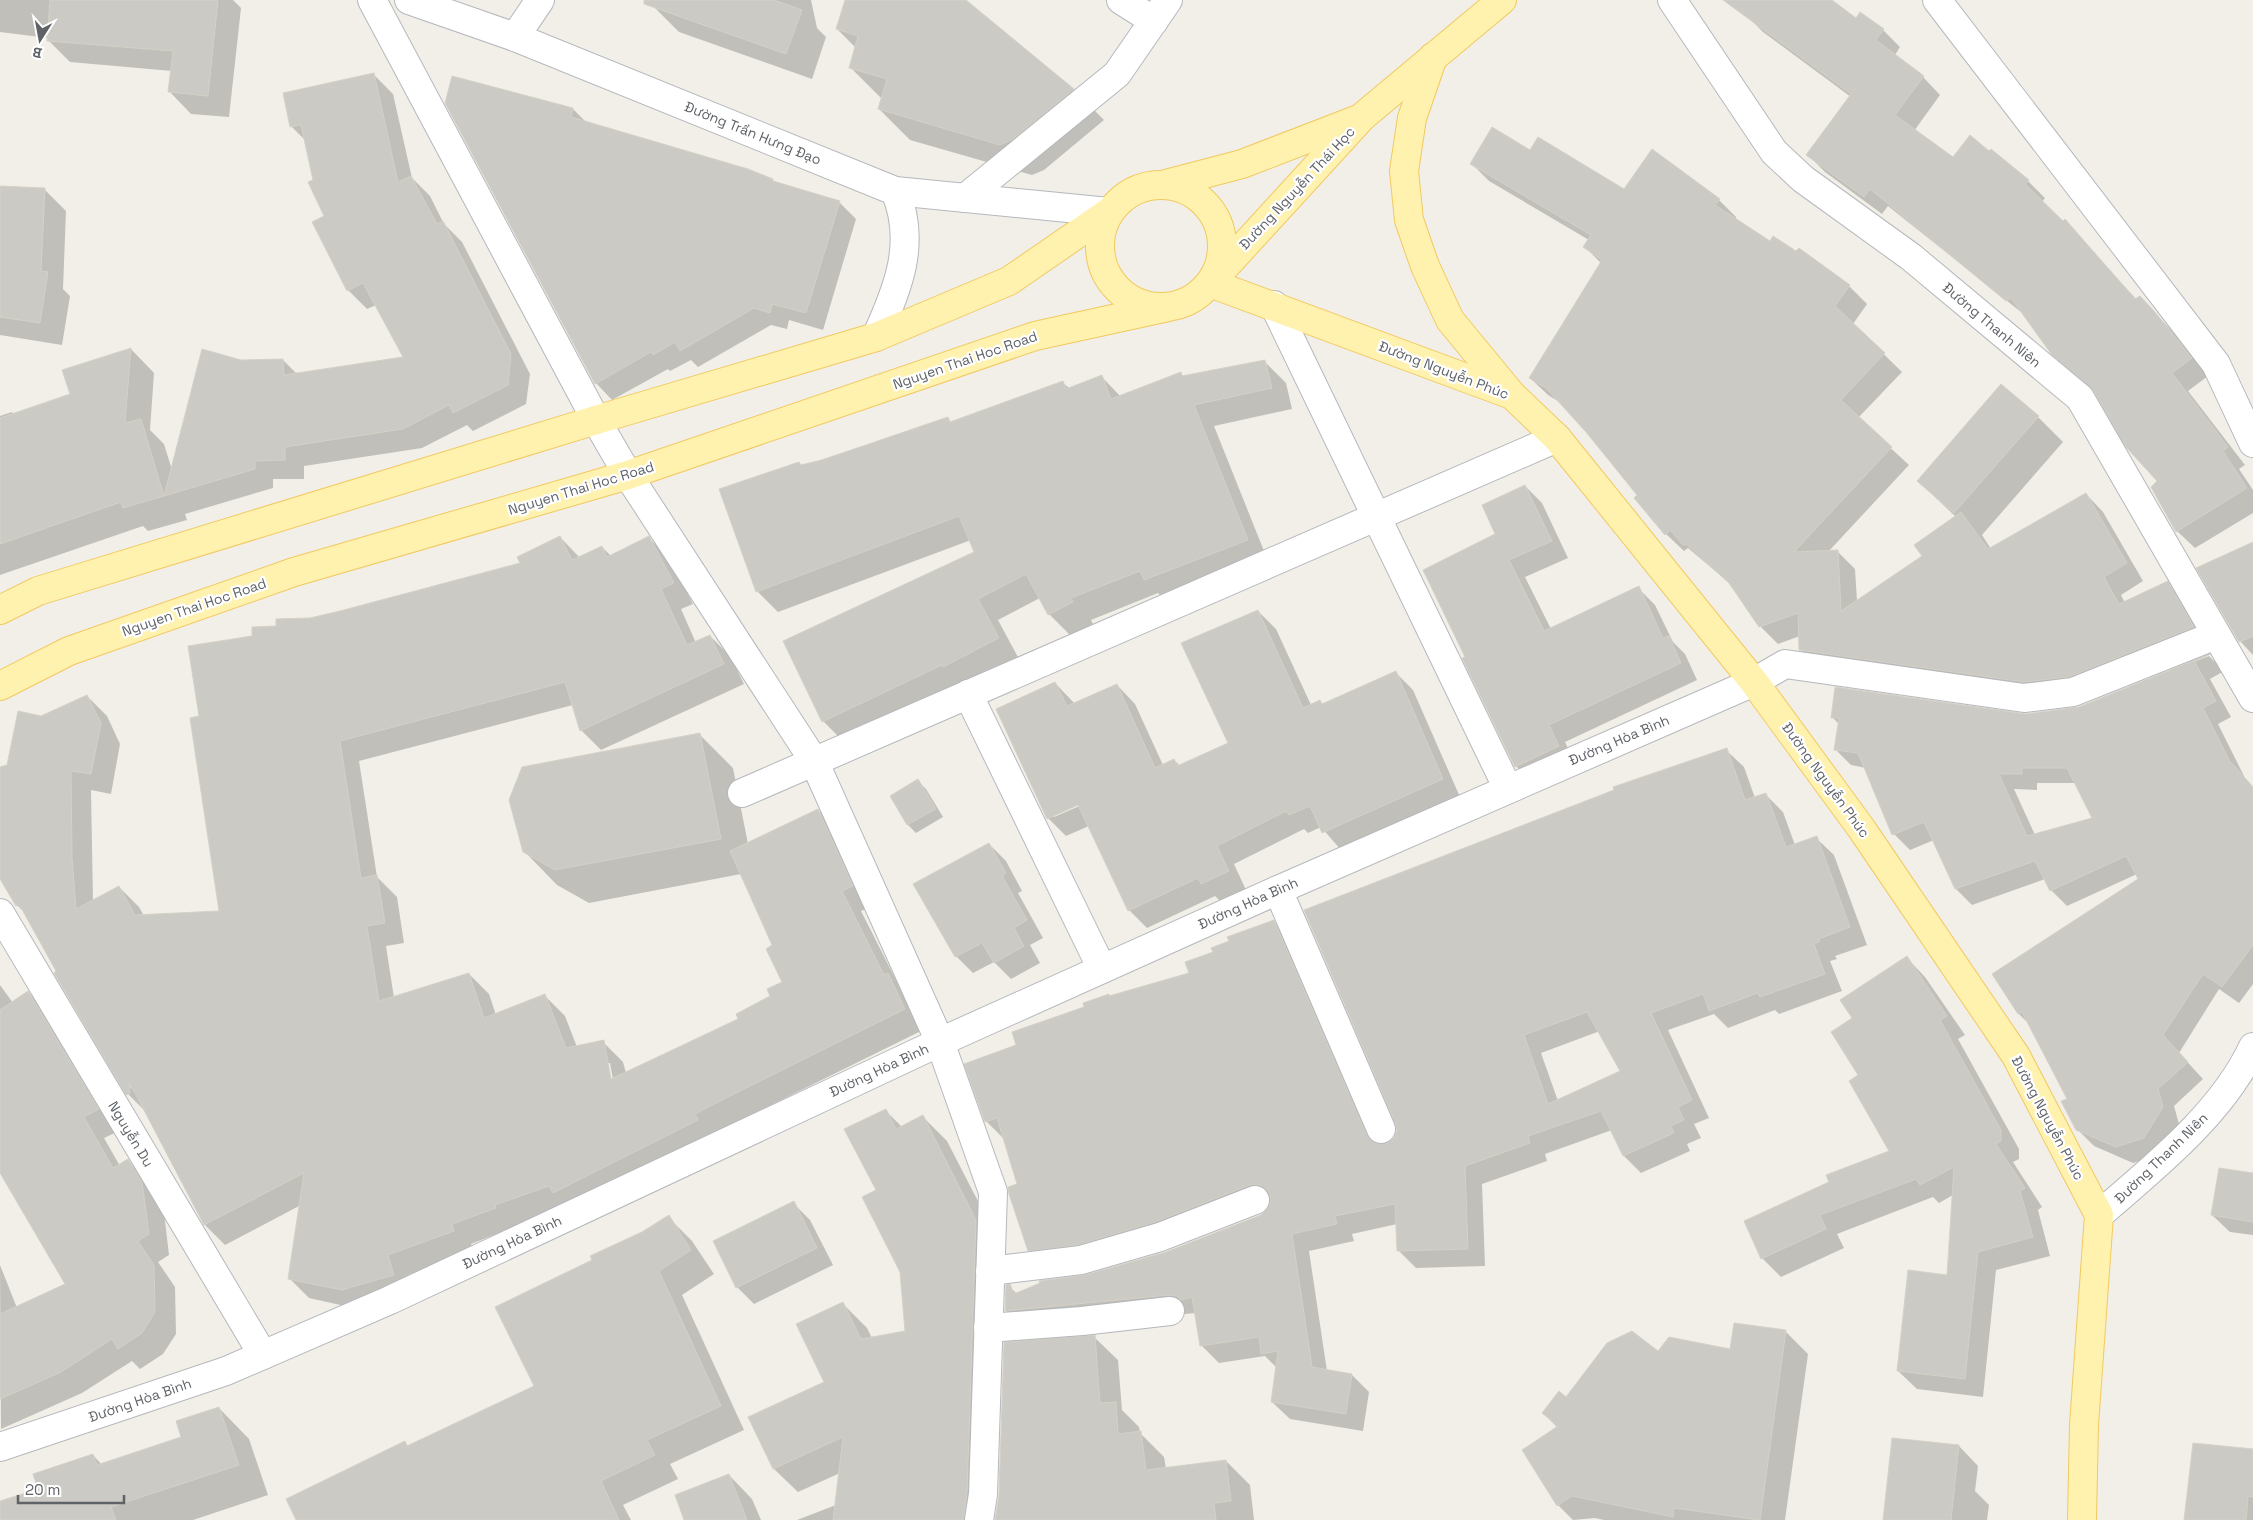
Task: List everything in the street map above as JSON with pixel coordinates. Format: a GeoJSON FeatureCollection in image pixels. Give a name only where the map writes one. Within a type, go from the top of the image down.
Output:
{"type":"FeatureCollection","features":[{"type":"Feature","properties":{"kind":"main road"},"geometry":{"type":"LineString","coordinates":[[1362,117],[1502,0]]}},
{"type":"Feature","properties":{"kind":"main road"},"geometry":{"type":"LineString","coordinates":[[1433,57],[1412,118],[1404,171],[1409,220],[1424,266],[1450,320],[1512,395]]}},
{"type":"Feature","properties":{"kind":"main road","name":"Đường Nguyễn Thái Học"},"geometry":{"type":"LineString","coordinates":[[1161,185],[1242,164],[1362,117]]}},
{"type":"Feature","properties":{"kind":"main road","name":"Đường Nguyễn Thái Học"},"geometry":{"type":"LineString","coordinates":[[1210,282],[1362,117]]}},
{"type":"Feature","properties":{"kind":"main road"},"geometry":{"type":"LineString","coordinates":[[0,610],[38,591],[876,336],[1009,281],[1109,212],[1129,194],[1141,188],[1161,185],[1180,188],[1197,197],[1211,211],[1219,228],[1222,247],[1219,266],[1210,282],[1198,294],[1184,302],[1168,307],[1147,306],[1129,298],[1114,286],[1103,269],[1099,250],[1101,236],[1109,212]]}},
{"type":"Feature","properties":{"kind":"main road","name":"Đường Nguyễn Phúc"},"geometry":{"type":"LineString","coordinates":[[1210,282],[1512,395],[1557,438],[1754,682],[1861,828],[2016,1056],[2099,1215]]}},
{"type":"Feature","properties":{"kind":"main road","name":"Nguyen Thai Hoc Road"},"geometry":{"type":"LineString","coordinates":[[0,686],[70,651],[294,572],[628,475],[1035,336],[1168,307]]}},
{"type":"Feature","properties":{"kind":"main road"},"geometry":{"type":"LineString","coordinates":[[2082,1520],[2084,1425],[2099,1215]]}},
{"type":"Feature","properties":{"kind":"street"},"geometry":{"type":"LineString","coordinates":[[372,0],[596,420],[628,475],[814,761],[940,1042],[992,1192],[983,1494],[979,1520]]}},
{"type":"Feature","properties":{"kind":"street","name":"Đường Trần Hưng Đạo"},"geometry":{"type":"LineString","coordinates":[[409,0],[515,37],[894,191],[1109,212]]}},
{"type":"Feature","properties":{"kind":"street"},"geometry":{"type":"LineString","coordinates":[[515,37],[540,0]]}},
{"type":"Feature","properties":{"kind":"street"},"geometry":{"type":"LineString","coordinates":[[965,198],[1116,74],[1161,11],[1121,0]]}},
{"type":"Feature","properties":{"kind":"street","name":"Đường Thanh Niên"},"geometry":{"type":"LineString","coordinates":[[1672,0],[1774,152],[1803,178],[1911,257],[2080,398],[2253,698]]}},
{"type":"Feature","properties":{"kind":"street"},"geometry":{"type":"LineString","coordinates":[[1937,0],[2216,364],[2253,443]]}},
{"type":"Feature","properties":{"kind":"street"},"geometry":{"type":"LineString","coordinates":[[876,336],[894,299],[903,263],[905,229],[902,208],[894,191]]}},
{"type":"Feature","properties":{"kind":"street"},"geometry":{"type":"LineString","coordinates":[[1274,305],[1508,789]]}},
{"type":"Feature","properties":{"kind":"street"},"geometry":{"type":"LineString","coordinates":[[742,793],[1557,438]]}},
{"type":"Feature","properties":{"kind":"street","name":"Đường Hòa Bình"},"geometry":{"type":"LineString","coordinates":[[0,1447],[226,1371],[390,1300],[1102,968],[1754,682],[1785,664],[2024,698],[2073,692],[2216,635]]}},
{"type":"Feature","properties":{"kind":"street"},"geometry":{"type":"LineString","coordinates":[[968,694],[1102,968]]}},
{"type":"Feature","properties":{"kind":"street"},"geometry":{"type":"LineString","coordinates":[[1278,890],[1381,1129]]}},
{"type":"Feature","properties":{"kind":"street","name":"Nguyễn Du"},"geometry":{"type":"LineString","coordinates":[[0,913],[263,1354]]}},
{"type":"Feature","properties":{"kind":"street","name":"Đường Thanh Niên"},"geometry":{"type":"LineString","coordinates":[[2099,1215],[2161,1161],[2206,1116],[2248,1058],[2253,1047]]}},
{"type":"Feature","properties":{"kind":"street"},"geometry":{"type":"LineString","coordinates":[[990,1271],[1081,1260],[1160,1237],[1255,1200]]}},
{"type":"Feature","properties":{"kind":"street"},"geometry":{"type":"LineString","coordinates":[[988,1328],[1170,1311]]}},
{"type":"Feature","properties":{"kind":"building"},"geometry":{"type":"Polygon","coordinates":[[[50,0],[218,0],[208,96],[168,92],[173,51],[47,41],[50,0]]]}},
{"type":"Feature","properties":{"kind":"building"},"geometry":{"type":"Polygon","coordinates":[[[644,0],[774,0],[802,10],[786,54],[644,4],[644,0]]]}},
{"type":"Feature","properties":{"kind":"building"},"geometry":{"type":"Polygon","coordinates":[[[845,0],[966,0],[1074,89],[1013,139],[1000,145],[878,109],[887,79],[849,68],[858,36],[836,29],[845,0]]]}},
{"type":"Feature","properties":{"kind":"building"},"geometry":{"type":"Polygon","coordinates":[[[1723,0],[1832,0],[1856,18],[1860,12],[1884,29],[1876,40],[1924,76],[1895,115],[1953,157],[1970,135],[1989,151],[1991,149],[2029,180],[2025,184],[2063,221],[2065,219],[2135,299],[2140,296],[2192,358],[2172,373],[2228,447],[2223,451],[2247,488],[2176,532],[2151,487],[2157,481],[2125,446],[2093,390],[2052,355],[2011,298],[2006,301],[1870,189],[1864,197],[1806,155],[1851,94],[1723,0]]]}},
{"type":"Feature","properties":{"kind":"building"},"geometry":{"type":"Polygon","coordinates":[[[374,73],[398,182],[411,176],[437,224],[443,221],[511,354],[508,385],[453,413],[449,405],[403,429],[285,447],[285,460],[255,461],[255,469],[164,496],[202,349],[241,360],[283,359],[284,375],[403,357],[363,283],[347,291],[312,222],[324,216],[308,182],[313,180],[301,125],[290,127],[283,93],[374,73]]]}},
{"type":"Feature","properties":{"kind":"building"},"geometry":{"type":"Polygon","coordinates":[[[452,76],[573,108],[571,117],[748,169],[773,179],[773,181],[840,201],[806,313],[772,304],[770,313],[754,308],[680,351],[675,342],[653,355],[651,352],[595,384],[445,103],[452,76]]]}},
{"type":"Feature","properties":{"kind":"building"},"geometry":{"type":"Polygon","coordinates":[[[1492,127],[1530,150],[1538,137],[1624,189],[1652,149],[1720,199],[1715,205],[1770,241],[1773,236],[1796,251],[1799,248],[1850,285],[1835,306],[1885,353],[1841,400],[1892,447],[1794,552],[1838,550],[1841,611],[1922,556],[1914,545],[1961,512],[1988,549],[2086,493],[2127,563],[2104,577],[2119,604],[2168,581],[2194,627],[2069,677],[2024,682],[1799,650],[1798,613],[1759,627],[1729,583],[1686,544],[1683,545],[1670,530],[1665,535],[1634,498],[1637,495],[1586,432],[1546,388],[1529,378],[1602,260],[1583,247],[1591,235],[1470,164],[1492,127]]]}},
{"type":"Feature","properties":{"kind":"building"},"geometry":{"type":"Polygon","coordinates":[[[0,186],[45,188],[41,271],[48,272],[40,323],[0,317],[0,186]]]}},
{"type":"Feature","properties":{"kind":"building"},"geometry":{"type":"Polygon","coordinates":[[[131,348],[125,423],[141,419],[164,496],[123,508],[121,502],[0,544],[0,418],[70,394],[62,370],[131,348]]]}},
{"type":"Feature","properties":{"kind":"building"},"geometry":{"type":"Polygon","coordinates":[[[1265,360],[1272,388],[1194,405],[1248,540],[1144,580],[1140,571],[1071,598],[1073,602],[1048,615],[1026,574],[978,599],[999,638],[943,667],[942,665],[822,722],[783,641],[974,552],[959,516],[756,592],[719,489],[799,462],[801,465],[822,460],[948,417],[950,422],[1063,381],[1066,389],[1102,375],[1111,399],[1181,372],[1182,376],[1265,360]]]}},
{"type":"Feature","properties":{"kind":"building"},"geometry":{"type":"Polygon","coordinates":[[[2001,384],[2039,416],[1954,513],[1917,481],[2001,384]]]}},
{"type":"Feature","properties":{"kind":"building"},"geometry":{"type":"Polygon","coordinates":[[[1525,485],[1552,541],[1509,560],[1544,631],[1639,586],[1663,638],[1669,636],[1681,663],[1549,725],[1559,746],[1515,767],[1462,658],[1465,657],[1423,570],[1495,534],[1482,505],[1525,485]]]}},
{"type":"Feature","properties":{"kind":"building"},"geometry":{"type":"Polygon","coordinates":[[[560,536],[572,560],[602,546],[607,557],[649,536],[674,583],[661,589],[687,645],[710,635],[724,664],[580,731],[565,682],[340,741],[361,878],[377,875],[385,923],[367,926],[379,1001],[469,973],[484,1018],[545,994],[566,1048],[604,1040],[611,1079],[738,1019],[736,1014],[770,996],[767,989],[782,982],[766,949],[772,945],[730,851],[818,809],[853,886],[842,891],[884,975],[888,973],[905,1009],[695,1114],[698,1120],[553,1193],[549,1186],[495,1205],[496,1208],[452,1224],[454,1231],[388,1255],[394,1275],[342,1290],[288,1279],[304,1173],[204,1225],[134,1091],[129,1084],[130,1093],[126,1095],[54,973],[56,971],[19,904],[16,906],[0,879],[0,767],[7,765],[18,711],[41,716],[87,695],[101,723],[91,774],[71,771],[72,858],[76,909],[119,886],[135,915],[219,911],[190,718],[199,716],[188,646],[252,636],[252,627],[276,626],[276,619],[310,618],[520,563],[517,557],[560,536]]]}},
{"type":"Feature","properties":{"kind":"building"},"geometry":{"type":"Polygon","coordinates":[[[2253,542],[2253,636],[2239,642],[2196,568],[2253,542]]]}},
{"type":"Feature","properties":{"kind":"building"},"geometry":{"type":"Polygon","coordinates":[[[1258,610],[1303,708],[1320,700],[1322,704],[1396,671],[1443,779],[1322,833],[1310,806],[1289,815],[1286,811],[1217,846],[1229,871],[1201,884],[1198,878],[1128,911],[1078,805],[1047,819],[996,709],[1055,682],[1067,706],[1117,684],[1155,768],[1174,759],[1177,766],[1228,743],[1181,643],[1258,610]]]}},
{"type":"Feature","properties":{"kind":"building"},"geometry":{"type":"Polygon","coordinates":[[[2210,654],[2195,662],[2216,701],[2203,708],[2229,760],[2253,787],[2253,945],[2222,987],[2203,974],[2163,1035],[2188,1062],[2158,1089],[2163,1107],[2144,1138],[2116,1147],[2076,1130],[2061,1101],[2067,1099],[2022,1012],[2018,1014],[1992,974],[2138,879],[2126,856],[2050,891],[2035,861],[1955,889],[1924,822],[1892,835],[1858,753],[1834,750],[1839,718],[1831,718],[1835,687],[2026,714],[2079,707],[2210,654]],[[2022,768],[2022,774],[1999,774],[2027,836],[2092,818],[2067,768],[2022,768]]]}},
{"type":"Feature","properties":{"kind":"building"},"geometry":{"type":"Polygon","coordinates":[[[700,733],[721,839],[555,870],[523,852],[509,800],[522,767],[700,733]]]}},
{"type":"Feature","properties":{"kind":"building"},"geometry":{"type":"Polygon","coordinates":[[[1727,748],[1745,800],[1766,793],[1786,847],[1817,836],[1850,927],[1819,939],[1820,941],[1814,944],[1825,974],[1760,997],[1758,993],[1709,1011],[1703,994],[1651,1013],[1692,1100],[1678,1107],[1684,1120],[1671,1126],[1674,1133],[1623,1156],[1601,1111],[1528,1136],[1530,1143],[1465,1166],[1468,1249],[1397,1251],[1395,1204],[1335,1216],[1337,1224],[1292,1234],[1312,1367],[1352,1374],[1346,1414],[1271,1402],[1278,1351],[1261,1354],[1259,1337],[1200,1346],[1192,1297],[1181,1300],[1177,1296],[1168,1295],[1005,1311],[1006,1285],[1010,1284],[1014,1294],[1040,1283],[1039,1281],[1085,1275],[1166,1252],[1261,1215],[1270,1203],[1270,1195],[1264,1188],[1258,1185],[1250,1185],[1155,1222],[1078,1245],[1028,1251],[1009,1194],[1008,1187],[1017,1184],[997,1118],[985,1122],[964,1064],[1016,1045],[1012,1032],[1084,1007],[1083,1003],[1109,994],[1109,996],[1189,973],[1185,962],[1213,952],[1211,948],[1229,941],[1227,937],[1274,920],[1367,1135],[1372,1142],[1379,1144],[1387,1143],[1394,1138],[1397,1130],[1395,1123],[1304,910],[1614,790],[1613,787],[1727,748]],[[1587,1012],[1524,1035],[1548,1104],[1620,1071],[1587,1012]]]}},
{"type":"Feature","properties":{"kind":"building"},"geometry":{"type":"Polygon","coordinates":[[[918,779],[936,809],[907,825],[890,796],[918,779]]]}},
{"type":"Feature","properties":{"kind":"building"},"geometry":{"type":"Polygon","coordinates":[[[989,843],[1006,873],[1002,876],[1027,920],[1014,928],[1024,946],[994,963],[982,943],[955,957],[913,884],[989,843]]]}},
{"type":"Feature","properties":{"kind":"building"},"geometry":{"type":"Polygon","coordinates":[[[1907,956],[1947,1016],[1940,1020],[2001,1130],[2001,1141],[1996,1144],[2025,1188],[2020,1191],[2033,1237],[1978,1252],[1965,1379],[1897,1371],[1908,1270],[1947,1275],[1954,1167],[1920,1185],[1916,1179],[1820,1215],[1826,1229],[1761,1259],[1744,1221],[1829,1182],[1826,1175],[1889,1151],[1849,1081],[1858,1075],[1831,1032],[1852,1018],[1840,1000],[1907,956]]]}},
{"type":"Feature","properties":{"kind":"building"},"geometry":{"type":"Polygon","coordinates":[[[28,991],[99,1109],[84,1117],[113,1168],[128,1159],[142,1182],[149,1234],[138,1241],[154,1265],[155,1312],[142,1333],[118,1349],[112,1339],[61,1372],[0,1399],[0,1314],[65,1284],[0,1173],[0,1010],[28,991]]]}},
{"type":"Feature","properties":{"kind":"building"},"geometry":{"type":"Polygon","coordinates":[[[886,1109],[896,1129],[923,1115],[976,1220],[967,1493],[964,1520],[833,1520],[843,1437],[773,1469],[748,1417],[824,1382],[796,1324],[843,1302],[861,1339],[905,1331],[900,1272],[862,1197],[876,1190],[844,1129],[886,1109]]]}},
{"type":"Feature","properties":{"kind":"building"},"geometry":{"type":"Polygon","coordinates":[[[2219,1168],[2253,1173],[2253,1222],[2211,1215],[2219,1168]]]}},
{"type":"Feature","properties":{"kind":"building"},"geometry":{"type":"Polygon","coordinates":[[[794,1201],[817,1248],[736,1288],[713,1241],[794,1201]]]}},
{"type":"Feature","properties":{"kind":"building"},"geometry":{"type":"Polygon","coordinates":[[[669,1215],[691,1250],[659,1271],[721,1406],[647,1440],[655,1455],[601,1481],[619,1520],[296,1520],[286,1499],[405,1441],[407,1446],[534,1386],[495,1307],[592,1260],[590,1256],[642,1232],[669,1215]]]}},
{"type":"Feature","properties":{"kind":"building"},"geometry":{"type":"Polygon","coordinates":[[[1734,1323],[1786,1330],[1760,1520],[1674,1508],[1673,1517],[1572,1496],[1557,1506],[1522,1450],[1558,1426],[1542,1413],[1559,1391],[1566,1397],[1607,1343],[1632,1331],[1658,1351],[1669,1337],[1730,1349],[1734,1323]]]}},
{"type":"Feature","properties":{"kind":"building"},"geometry":{"type":"Polygon","coordinates":[[[1095,1335],[1100,1403],[1116,1402],[1118,1434],[1141,1431],[1146,1470],[1226,1460],[1231,1501],[1214,1503],[1216,1520],[995,1520],[999,1495],[1004,1342],[1095,1335]]]}},
{"type":"Feature","properties":{"kind":"building"},"geometry":{"type":"Polygon","coordinates":[[[219,1407],[239,1465],[111,1507],[116,1520],[0,1520],[0,1501],[38,1489],[33,1474],[93,1454],[97,1465],[181,1437],[176,1421],[219,1407]]]}},
{"type":"Feature","properties":{"kind":"building"},"geometry":{"type":"Polygon","coordinates":[[[1892,1438],[1959,1445],[1951,1520],[1883,1520],[1892,1438]]]}},
{"type":"Feature","properties":{"kind":"building"},"geometry":{"type":"Polygon","coordinates":[[[2193,1443],[2253,1449],[2253,1497],[2248,1496],[2246,1520],[2184,1520],[2193,1443]]]}},
{"type":"Feature","properties":{"kind":"building"},"geometry":{"type":"Polygon","coordinates":[[[729,1474],[747,1520],[684,1520],[675,1495],[729,1474]]]}}]}
